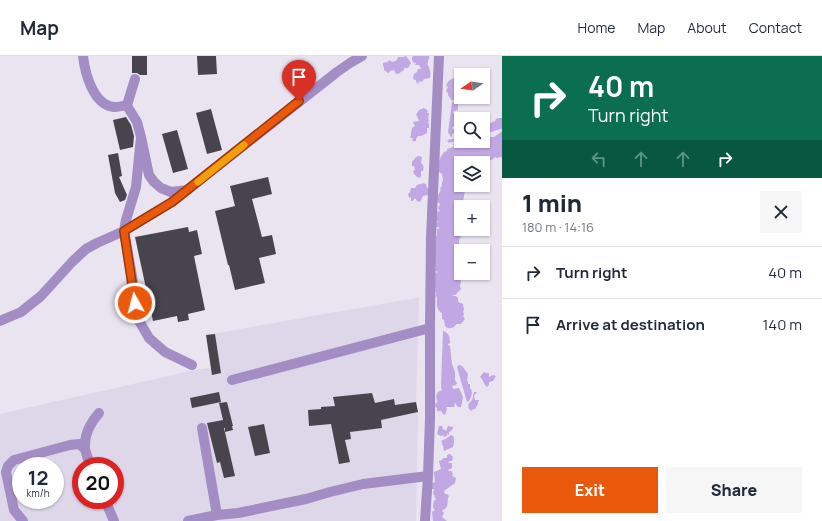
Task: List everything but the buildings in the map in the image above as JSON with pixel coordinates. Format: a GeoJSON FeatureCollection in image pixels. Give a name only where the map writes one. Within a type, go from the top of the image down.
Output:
{"type":"FeatureCollection","features":[{"type":"Feature","properties":{"kind":"street"},"geometry":{"type":"LineString","coordinates":[[83,56],[88,81],[98,98],[109,106],[115,107],[127,105]]}},
{"type":"Feature","properties":{"kind":"street"},"geometry":{"type":"LineString","coordinates":[[0,321],[21,312],[41,296],[86,249],[124,231],[172,202],[337,72],[362,56]]}},
{"type":"Feature","properties":{"kind":"street"},"geometry":{"type":"LineString","coordinates":[[425,521],[430,418],[431,238],[440,56]]}},
{"type":"Feature","properties":{"kind":"street"},"geometry":{"type":"LineString","coordinates":[[135,79],[127,105],[137,122],[148,174],[161,188],[171,192],[188,190]]}},
{"type":"Feature","properties":{"kind":"street"},"geometry":{"type":"LineString","coordinates":[[141,137],[136,187],[124,231],[132,276],[136,312],[138,319],[149,338],[165,352],[192,365]]}},
{"type":"Feature","properties":{"kind":"street"},"geometry":{"type":"LineString","coordinates":[[232,380],[430,328]]}},
{"type":"Feature","properties":{"kind":"street"},"geometry":{"type":"LineString","coordinates":[[87,457],[84,441],[89,428],[99,413]]}},
{"type":"Feature","properties":{"kind":"street"},"geometry":{"type":"LineString","coordinates":[[202,428],[217,515]]}},
{"type":"Feature","properties":{"kind":"street"},"geometry":{"type":"LineString","coordinates":[[23,521],[14,510],[6,472],[8,466],[14,460],[70,445],[79,444],[85,449]]}},
{"type":"Feature","properties":{"kind":"street"},"geometry":{"type":"LineString","coordinates":[[0,474],[10,492]]}},
{"type":"Feature","properties":{"kind":"street"},"geometry":{"type":"LineString","coordinates":[[188,521],[217,515],[237,517],[363,484],[428,476]]}},
{"type":"Feature","properties":{"kind":"street"},"geometry":{"type":"LineString","coordinates":[[109,509],[114,521]]}},
{"type":"Feature","properties":{"kind":"shaded area"},"geometry":{"type":"Polygon","coordinates":[[[405,56],[411,63],[408,68],[404,68],[404,70],[398,74],[396,74],[394,70],[388,73],[384,70],[383,63],[387,63],[389,60],[393,62],[397,60],[398,57],[405,56]]]}},
{"type":"Feature","properties":{"kind":"shaded area"},"geometry":{"type":"Polygon","coordinates":[[[429,56],[427,64],[430,71],[430,78],[424,79],[422,82],[420,81],[417,84],[416,80],[413,79],[414,74],[418,69],[421,69],[419,65],[415,65],[416,63],[412,60],[412,57],[429,56]]]}},
{"type":"Feature","properties":{"kind":"shaded area"},"geometry":{"type":"Polygon","coordinates":[[[454,78],[454,100],[452,101],[446,91],[448,87],[446,86],[449,81],[454,78]]]}},
{"type":"Feature","properties":{"kind":"shaded area"},"geometry":{"type":"Polygon","coordinates":[[[452,102],[454,102],[454,104],[458,105],[458,110],[454,111],[453,113],[454,126],[452,128],[454,130],[454,134],[452,134],[452,137],[448,132],[452,102]]]}},
{"type":"Feature","properties":{"kind":"shaded area"},"geometry":{"type":"Polygon","coordinates":[[[424,108],[428,111],[427,113],[429,113],[429,128],[427,128],[427,133],[418,136],[416,141],[412,141],[413,138],[410,138],[412,128],[415,126],[413,122],[419,121],[416,115],[419,110],[424,108]]]}},
{"type":"Feature","properties":{"kind":"shaded area"},"geometry":{"type":"Polygon","coordinates":[[[502,118],[502,126],[490,130],[490,123],[496,119],[502,118]]]}},
{"type":"Feature","properties":{"kind":"shaded area"},"geometry":{"type":"Polygon","coordinates":[[[502,132],[502,157],[495,157],[490,160],[490,156],[454,156],[454,192],[465,192],[463,200],[454,200],[454,236],[461,236],[459,244],[454,244],[454,280],[460,280],[461,289],[453,296],[456,296],[458,301],[463,304],[463,316],[465,319],[461,324],[457,324],[452,328],[449,328],[445,326],[444,320],[442,319],[442,313],[438,309],[435,291],[435,274],[438,272],[435,269],[436,237],[437,229],[440,228],[436,227],[436,223],[438,221],[436,221],[436,212],[440,211],[438,208],[440,204],[437,199],[443,181],[442,174],[439,172],[439,161],[447,149],[454,147],[454,148],[490,148],[490,137],[494,137],[502,132]]]}},
{"type":"Feature","properties":{"kind":"shaded area"},"geometry":{"type":"Polygon","coordinates":[[[418,156],[422,157],[421,163],[424,168],[423,171],[421,171],[421,177],[418,178],[414,174],[413,171],[415,170],[414,166],[412,166],[412,161],[418,156]]]}},
{"type":"Feature","properties":{"kind":"shaded area"},"geometry":{"type":"Polygon","coordinates":[[[424,183],[429,189],[428,195],[423,196],[420,202],[415,198],[411,201],[411,197],[409,198],[408,194],[411,188],[415,188],[417,185],[424,183]]]}},
{"type":"Feature","properties":{"kind":"shaded area"},"geometry":{"type":"Polygon","coordinates":[[[419,298],[416,402],[418,412],[416,521],[0,521],[0,414],[195,370],[211,368],[206,335],[419,298]]]}},
{"type":"Feature","properties":{"kind":"shaded area"},"geometry":{"type":"Polygon","coordinates":[[[443,331],[448,334],[449,337],[450,343],[448,345],[450,346],[455,380],[457,383],[456,385],[452,386],[453,389],[459,388],[463,397],[461,407],[458,407],[455,403],[454,407],[446,407],[447,409],[445,415],[441,411],[437,411],[437,408],[434,406],[438,402],[436,396],[438,392],[442,390],[443,331]]]}},
{"type":"Feature","properties":{"kind":"shaded area"},"geometry":{"type":"Polygon","coordinates":[[[459,365],[462,366],[468,374],[467,381],[468,384],[470,384],[470,389],[472,391],[470,400],[467,402],[457,367],[459,365]]]}},
{"type":"Feature","properties":{"kind":"shaded area"},"geometry":{"type":"Polygon","coordinates":[[[484,372],[489,373],[489,377],[493,375],[496,376],[493,381],[489,382],[487,387],[480,377],[484,372]]]}},
{"type":"Feature","properties":{"kind":"shaded area"},"geometry":{"type":"Polygon","coordinates":[[[474,392],[477,392],[474,396],[475,400],[479,400],[475,409],[472,411],[469,409],[468,405],[472,400],[474,392]]]}},
{"type":"Feature","properties":{"kind":"shaded area"},"geometry":{"type":"Polygon","coordinates":[[[439,426],[442,426],[446,431],[448,426],[453,428],[449,432],[449,435],[447,434],[447,436],[444,437],[437,434],[439,426]]]}},
{"type":"Feature","properties":{"kind":"shaded area"},"geometry":{"type":"Polygon","coordinates":[[[451,435],[454,439],[453,447],[444,451],[441,441],[451,435]]]}},
{"type":"Feature","properties":{"kind":"shaded area"},"geometry":{"type":"Polygon","coordinates":[[[450,454],[453,457],[452,461],[448,463],[452,463],[452,467],[448,471],[451,471],[453,474],[452,476],[456,478],[455,483],[444,491],[445,494],[449,496],[447,506],[442,511],[444,513],[442,517],[447,521],[433,521],[432,512],[435,510],[433,505],[436,499],[434,498],[435,496],[433,494],[434,489],[432,489],[432,483],[435,482],[434,472],[441,469],[439,461],[443,458],[447,458],[447,455],[450,454]]]}},
{"type":"Feature","properties":{"kind":"waterway"},"geometry":{"type":"LineString","coordinates":[[490,131],[502,127]]}},
{"type":"Feature","properties":{"kind":"waterway"},"geometry":{"type":"LineString","coordinates":[[449,141],[454,140]]}},
{"type":"Feature","properties":{"kind":"slow traffic"},"geometry":{"type":"LineString","coordinates":[[198,182],[244,145]]}},
{"type":"Feature","properties":{"kind":"route"},"geometry":{"type":"LineString","coordinates":[[135,303],[124,231],[172,202],[299,101]]}}]}
